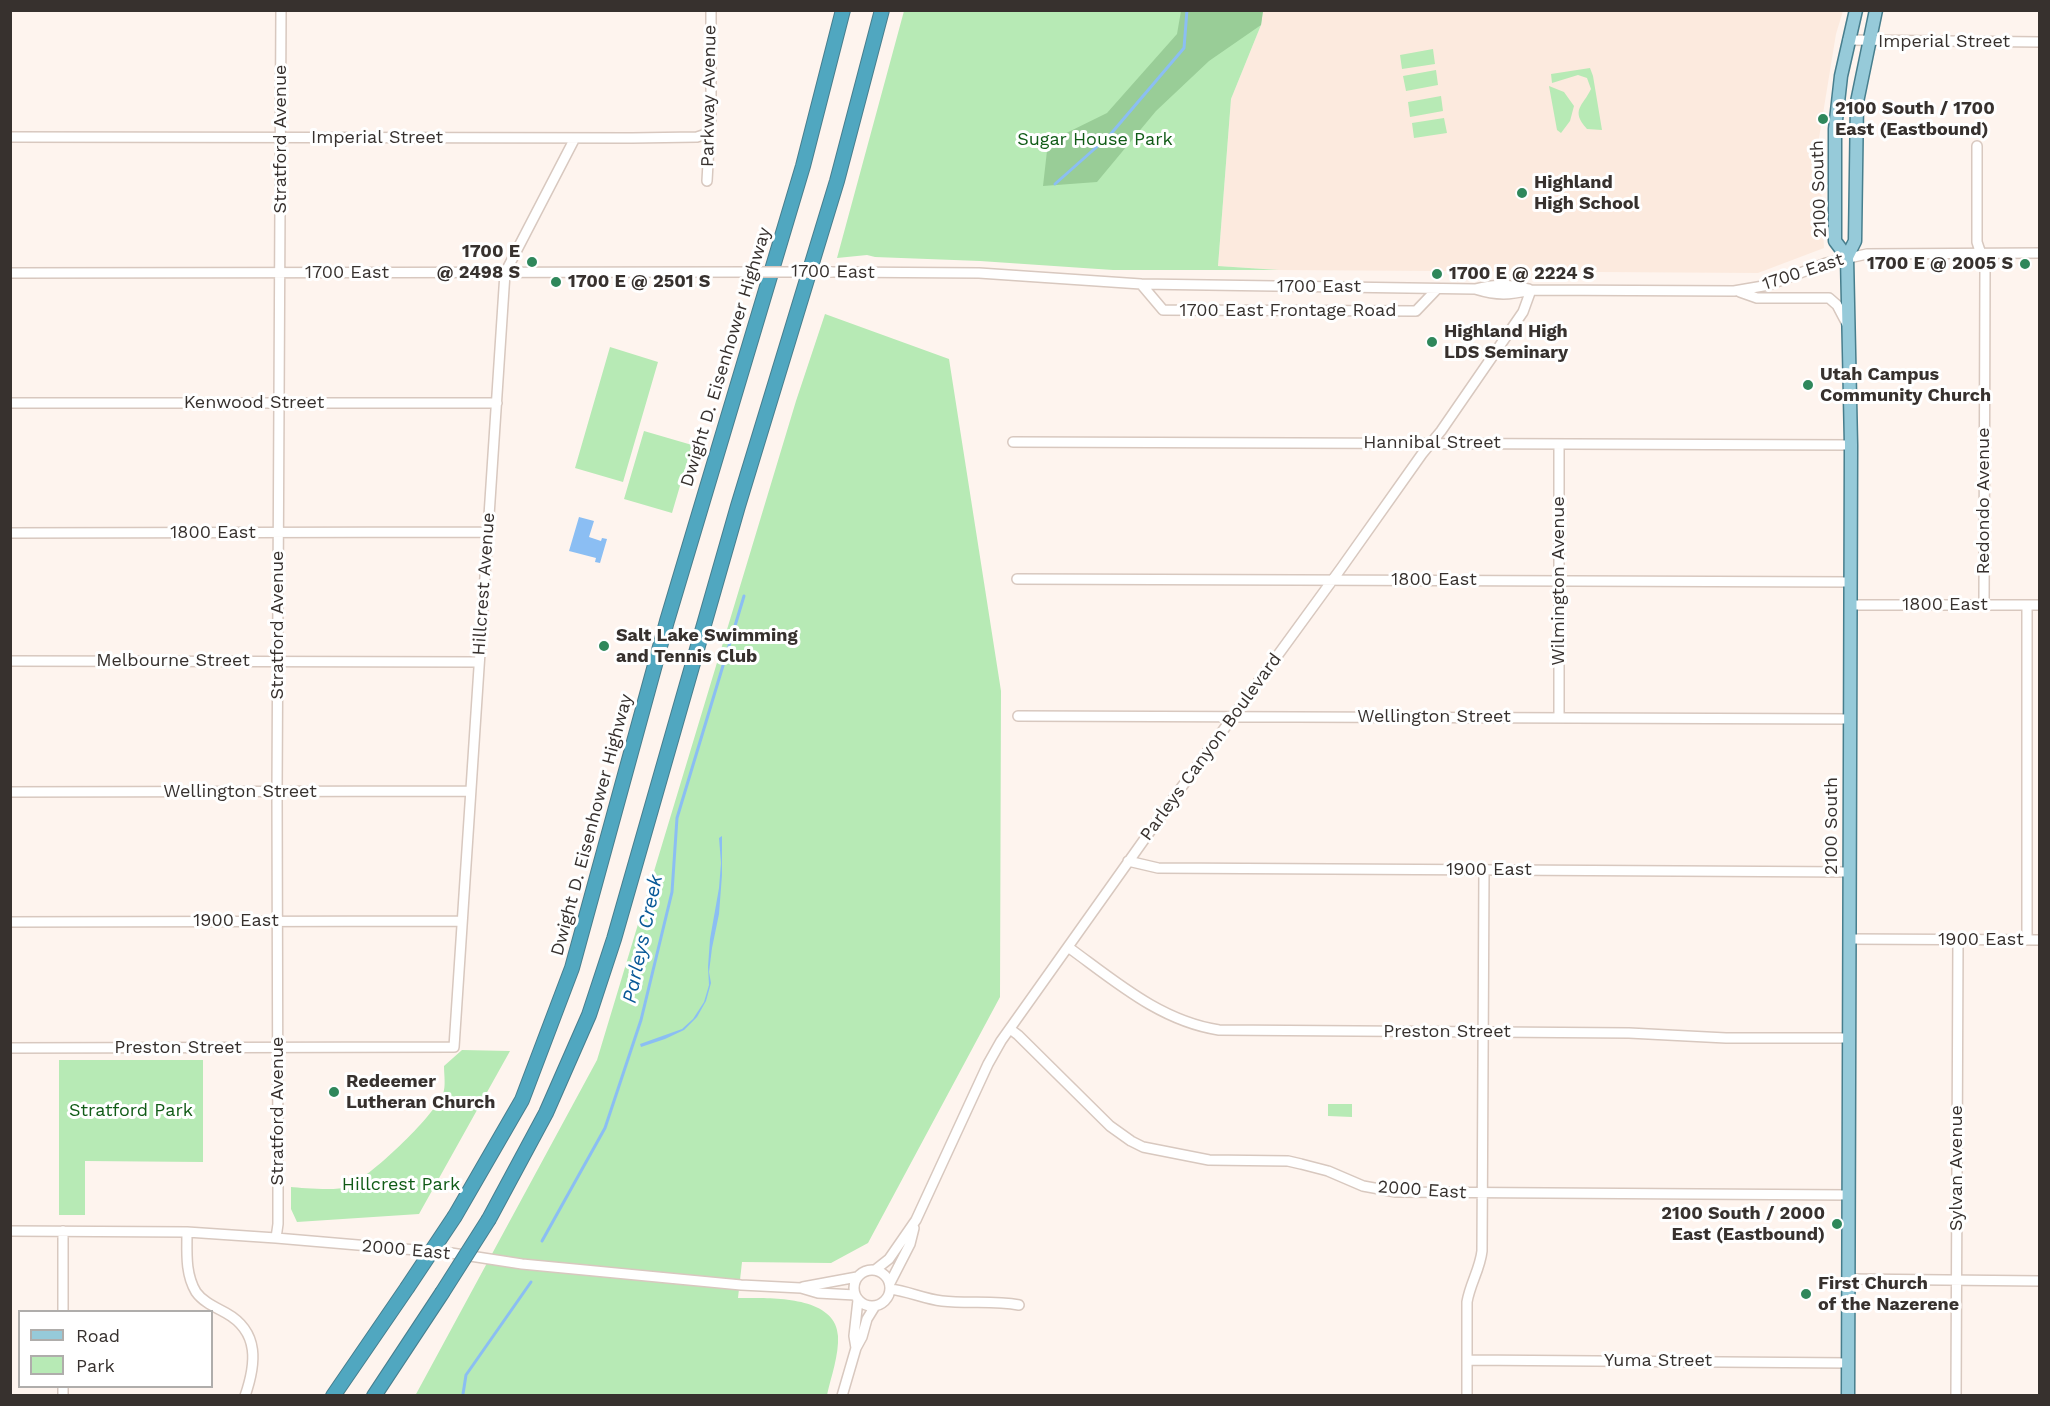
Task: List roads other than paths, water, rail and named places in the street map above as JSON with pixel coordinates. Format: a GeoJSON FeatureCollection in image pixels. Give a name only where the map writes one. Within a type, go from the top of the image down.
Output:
{"type":"FeatureCollection","features":[{"type":"Feature","properties":{"kind":"highway","name":"Dwight D. Eisenhower Highway"},"geometry":{"type":"LineString","coordinates":[[333,1395],[455,1216],[522,1100],[572,968],[667,621],[802,166],[843,10]]}},
{"type":"Feature","properties":{"kind":"highway"},"geometry":{"type":"LineString","coordinates":[[374,1395],[489,1219],[546,1113],[590,1015],[735,516],[837,181],[882,10]]}},
{"type":"Feature","properties":{"kind":"main road","name":"2100 South"},"geometry":{"type":"LineString","coordinates":[[1847,257],[1835,241],[1836,114],[1840,76],[1856,10]]}},
{"type":"Feature","properties":{"kind":"main road","name":"2100 South"},"geometry":{"type":"LineString","coordinates":[[1848,1395],[1851,445],[1847,257],[1855,241],[1855,121],[1859,85],[1876,10]]}},
{"type":"Feature","properties":{"kind":"street","name":"Stratford Avenue"},"geometry":{"type":"LineString","coordinates":[[276,1238],[278,1214],[277,792],[281,10]]}},
{"type":"Feature","properties":{"kind":"street","name":"Parkway Avenue"},"geometry":{"type":"LineString","coordinates":[[707,181],[709,145],[706,134],[711,123],[711,10]]}},
{"type":"Feature","properties":{"kind":"street","name":"Imperial Street"},"geometry":{"type":"LineString","coordinates":[[1848,40],[2040,42]]}},
{"type":"Feature","properties":{"kind":"street","name":"Imperial Street"},"geometry":{"type":"LineString","coordinates":[[10,137],[575,138],[697,137],[706,134]]}},
{"type":"Feature","properties":{"kind":"street","name":"Hillcrest Avenue"},"geometry":{"type":"LineString","coordinates":[[454,1047],[505,273],[575,138]]}},
{"type":"Feature","properties":{"kind":"street","name":"Redondo Avenue"},"geometry":{"type":"LineString","coordinates":[[1977,146],[1977,242],[1985,266],[1984,605]]}},
{"type":"Feature","properties":{"kind":"street","name":"1700 East"},"geometry":{"type":"LineString","coordinates":[[10,273],[979,273],[1141,284],[1475,289],[1502,295],[1531,290],[1734,291],[1769,285],[1847,257],[1866,254],[2040,253]]}},
{"type":"Feature","properties":{"kind":"street","name":"1700 East Frontage Road"},"geometry":{"type":"LineString","coordinates":[[1141,284],[1163,310],[1416,311],[1437,289]]}},
{"type":"Feature","properties":{"kind":"street","name":"Parleys Canyon Boulevard"},"geometry":{"type":"LineString","coordinates":[[874,1270],[889,1258],[916,1220],[988,1064],[1010,1029],[1523,312],[1531,290]]}},
{"type":"Feature","properties":{"kind":"street"},"geometry":{"type":"LineString","coordinates":[[1734,291],[1757,298],[1829,298],[1837,305],[1849,328]]}},
{"type":"Feature","properties":{"kind":"street","name":"Kenwood Street"},"geometry":{"type":"LineString","coordinates":[[10,403],[496,403]]}},
{"type":"Feature","properties":{"kind":"street","name":"Hannibal Street"},"geometry":{"type":"LineString","coordinates":[[1013,441],[1851,445]]}},
{"type":"Feature","properties":{"kind":"street","name":"Wilmington Avenue"},"geometry":{"type":"LineString","coordinates":[[1559,444],[1559,718]]}},
{"type":"Feature","properties":{"kind":"street","name":"1800 East"},"geometry":{"type":"LineString","coordinates":[[10,533],[488,532]]}},
{"type":"Feature","properties":{"kind":"street","name":"1800 East"},"geometry":{"type":"LineString","coordinates":[[1017,579],[1851,582]]}},
{"type":"Feature","properties":{"kind":"street","name":"1800 East"},"geometry":{"type":"LineString","coordinates":[[1851,605],[2040,605]]}},
{"type":"Feature","properties":{"kind":"street"},"geometry":{"type":"LineString","coordinates":[[2027,605],[2027,940]]}},
{"type":"Feature","properties":{"kind":"street","name":"Melbourne Street"},"geometry":{"type":"LineString","coordinates":[[10,661],[479,662]]}},
{"type":"Feature","properties":{"kind":"street","name":"Wellington Street"},"geometry":{"type":"LineString","coordinates":[[1018,716],[1851,719]]}},
{"type":"Feature","properties":{"kind":"street","name":"Wellington Street"},"geometry":{"type":"LineString","coordinates":[[10,792],[470,791]]}},
{"type":"Feature","properties":{"kind":"street","name":"1900 East"},"geometry":{"type":"LineString","coordinates":[[1128,861],[1158,868],[1850,872]]}},
{"type":"Feature","properties":{"kind":"street"},"geometry":{"type":"LineString","coordinates":[[1467,1395],[1468,1296],[1480,1265],[1482,1251],[1484,870]]}},
{"type":"Feature","properties":{"kind":"street","name":"1900 East"},"geometry":{"type":"LineString","coordinates":[[10,921],[462,921]]}},
{"type":"Feature","properties":{"kind":"street","name":"1900 East"},"geometry":{"type":"LineString","coordinates":[[1850,939],[2040,940]]}},
{"type":"Feature","properties":{"kind":"street","name":"Sylvan Avenue"},"geometry":{"type":"LineString","coordinates":[[1956,1395],[1958,940]]}},
{"type":"Feature","properties":{"kind":"street","name":"Preston Street"},"geometry":{"type":"LineString","coordinates":[[1068,947],[1153,1008],[1176,1019],[1209,1029],[1629,1033],[1726,1038],[1850,1038]]}},
{"type":"Feature","properties":{"kind":"street","name":"2000 East"},"geometry":{"type":"LineString","coordinates":[[1010,1029],[1110,1126],[1143,1147],[1209,1160],[1288,1161],[1328,1171],[1363,1186],[1396,1192],[1849,1195]]}},
{"type":"Feature","properties":{"kind":"street","name":"Preston Street"},"geometry":{"type":"LineString","coordinates":[[10,1048],[454,1047]]}},
{"type":"Feature","properties":{"kind":"street","name":"Parleys Canyon Boulevard"},"geometry":{"type":"LineString","coordinates":[[890,1286],[910,1244],[916,1220]]}},
{"type":"Feature","properties":{"kind":"street","name":"2000 East"},"geometry":{"type":"LineString","coordinates":[[10,1231],[187,1232],[276,1238],[451,1253],[522,1264],[680,1280],[801,1288],[818,1293],[856,1298]]}},
{"type":"Feature","properties":{"kind":"street"},"geometry":{"type":"LineString","coordinates":[[63,1231],[63,1310]]}},
{"type":"Feature","properties":{"kind":"street"},"geometry":{"type":"LineString","coordinates":[[187,1232],[187,1263],[196,1291],[203,1300],[230,1315],[243,1327],[251,1342],[252,1373],[245,1395]]}},
{"type":"Feature","properties":{"kind":"street"},"geometry":{"type":"LineString","coordinates":[[842,1395],[867,1320],[875,1306],[886,1300],[890,1286],[883,1273],[874,1270],[866,1270],[857,1277],[854,1283],[856,1348]]}},
{"type":"Feature","properties":{"kind":"street","name":"2000 East"},"geometry":{"type":"LineString","coordinates":[[801,1288],[857,1277]]}},
{"type":"Feature","properties":{"kind":"street"},"geometry":{"type":"LineString","coordinates":[[1849,1279],[2040,1281]]}},
{"type":"Feature","properties":{"kind":"street"},"geometry":{"type":"LineString","coordinates":[[890,1286],[943,1301],[1019,1305]]}},
{"type":"Feature","properties":{"kind":"street"},"geometry":{"type":"LineString","coordinates":[[856,1298],[863,1304],[875,1306]]}},
{"type":"Feature","properties":{"kind":"street","name":"Yuma Street"},"geometry":{"type":"LineString","coordinates":[[1467,1360],[1849,1363]]}},
{"type":"Feature","properties":{"kind":"water"},"geometry":{"type":"Polygon","coordinates":[[[579,517],[594,521],[589,537],[601,541],[602,538],[607,539],[600,563],[595,562],[596,558],[569,551],[579,517]]]}},
{"type":"Feature","properties":{"kind":"water"},"geometry":{"type":"Polygon","coordinates":[[[722,836],[722,875],[719,914],[709,972],[711,983],[706,1001],[697,1017],[684,1030],[641,1047],[640,1044],[682,1029],[693,1019],[704,1002],[709,985],[708,967],[710,939],[719,888],[721,863],[719,838],[722,836]]]}},
{"type":"Feature","properties":{"kind":"waterway","name":"Parleys Creek"},"geometry":{"type":"LineString","coordinates":[[1055,184],[1109,136],[1184,48],[1187,10]]}},
{"type":"Feature","properties":{"kind":"waterway","name":"Parleys Creek"},"geometry":{"type":"LineString","coordinates":[[542,1241],[605,1128],[641,1020],[672,892],[677,818],[744,596]]}},
{"type":"Feature","properties":{"kind":"waterway","name":"Parleys Creek"},"geometry":{"type":"LineString","coordinates":[[463,1394],[466,1375],[531,1282]]}},
{"type":"Feature","properties":{"kind":"place","name":"2100 South / 1700 East (Eastbound)"},"geometry":{"type":"Point","coordinates":[1823,119]}},
{"type":"Feature","properties":{"kind":"place","name":"Highland High School"},"geometry":{"type":"Point","coordinates":[1522,193]}},
{"type":"Feature","properties":{"kind":"place","name":"1700 E @ 2498 S"},"geometry":{"type":"Point","coordinates":[532,262]}},
{"type":"Feature","properties":{"kind":"place","name":"1700 E @ 2005 S"},"geometry":{"type":"Point","coordinates":[2025,264]}},
{"type":"Feature","properties":{"kind":"place","name":"1700 E @ 2224 S"},"geometry":{"type":"Point","coordinates":[1437,274]}},
{"type":"Feature","properties":{"kind":"place","name":"1700 E @ 2501 S"},"geometry":{"type":"Point","coordinates":[556,282]}},
{"type":"Feature","properties":{"kind":"place","name":"Highland High LDS Seminary"},"geometry":{"type":"Point","coordinates":[1432,342]}},
{"type":"Feature","properties":{"kind":"place","name":"Utah Campus Community Church"},"geometry":{"type":"Point","coordinates":[1808,385]}},
{"type":"Feature","properties":{"kind":"place","name":"Salt Lake Swimming and Tennis Club"},"geometry":{"type":"Point","coordinates":[604,646]}},
{"type":"Feature","properties":{"kind":"place","name":"Redeemer Lutheran Church"},"geometry":{"type":"Point","coordinates":[334,1092]}},
{"type":"Feature","properties":{"kind":"place","name":"2100 South / 2000 East (Eastbound)"},"geometry":{"type":"Point","coordinates":[1837,1224]}},
{"type":"Feature","properties":{"kind":"place","name":"First Church of the Nazerene"},"geometry":{"type":"Point","coordinates":[1806,1294]}},
{"type":"Feature","properties":{"kind":"park label","name":"Sugar House Park"},"geometry":{"type":"Point","coordinates":[1095,140]}},
{"type":"Feature","properties":{"kind":"park label","name":"Stratford Park"},"geometry":{"type":"Point","coordinates":[131,1111]}},
{"type":"Feature","properties":{"kind":"park label","name":"Hillcrest Park"},"geometry":{"type":"Point","coordinates":[401,1185]}}]}
